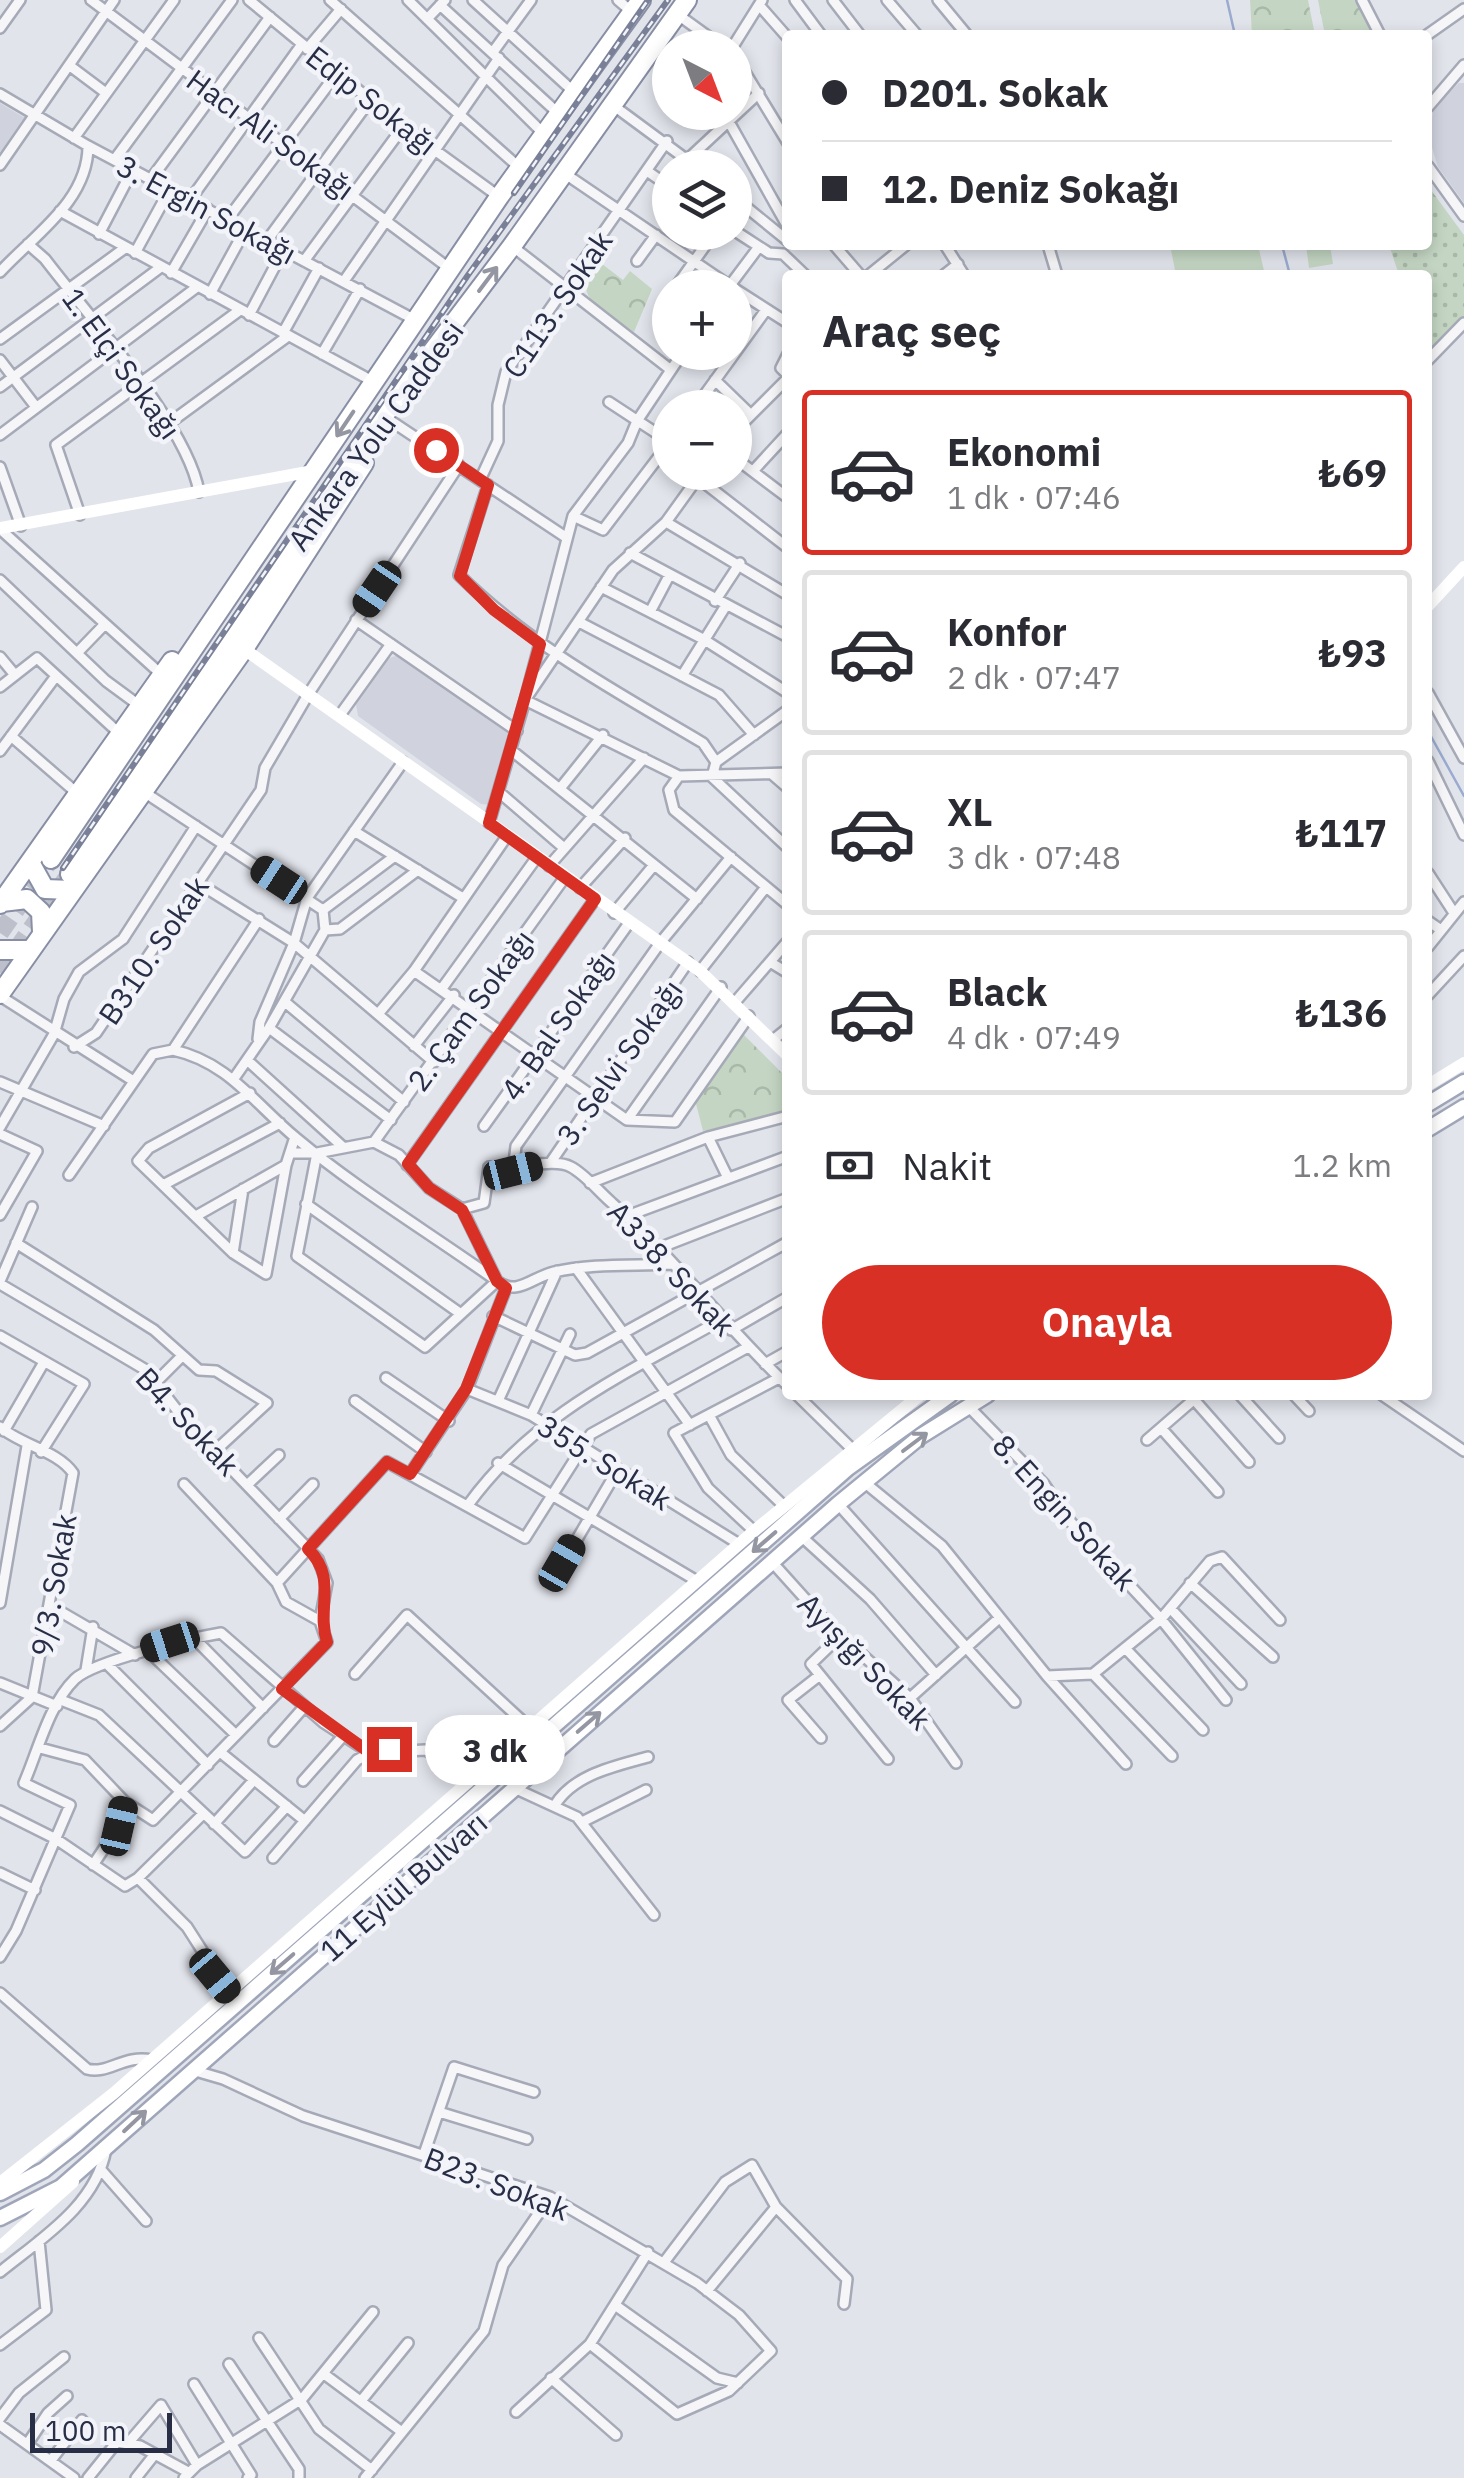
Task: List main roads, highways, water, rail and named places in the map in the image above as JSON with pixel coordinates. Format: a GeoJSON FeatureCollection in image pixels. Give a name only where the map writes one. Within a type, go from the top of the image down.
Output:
{"type":"FeatureCollection","features":[{"type":"Feature","properties":{"kind":"highway","name":"Ankara Yolu Caddesi"},"geometry":{"type":"LineString","coordinates":[[51,859],[630,4]]}},
{"type":"Feature","properties":{"kind":"highway","name":"Ankara Yolu Caddesi"},"geometry":{"type":"LineString","coordinates":[[71,882],[371,434],[614,106],[682,7]]}},
{"type":"Feature","properties":{"kind":"highway"},"geometry":{"type":"LineString","coordinates":[[1,988],[42,933],[71,882],[144,792],[244,650],[434,352]]}},
{"type":"Feature","properties":{"kind":"highway"},"geometry":{"type":"LineString","coordinates":[[1,903],[239,564],[298,492]]}},
{"type":"Feature","properties":{"kind":"highway"},"geometry":{"type":"LineString","coordinates":[[30,862],[45,889],[71,882]]}},
{"type":"Feature","properties":{"kind":"highway"},"geometry":{"type":"LineString","coordinates":[[1,903],[21,898],[33,904],[43,918],[42,933]]}},
{"type":"Feature","properties":{"kind":"highway"},"geometry":{"type":"LineString","coordinates":[[0,950],[16,954],[30,950]]}},
{"type":"Feature","properties":{"kind":"main road"},"geometry":{"type":"LineString","coordinates":[[0,528],[313,471]]}},
{"type":"Feature","properties":{"kind":"main road"},"geometry":{"type":"LineString","coordinates":[[1432,602],[1464,567]]}},
{"type":"Feature","properties":{"kind":"main road"},"geometry":{"type":"LineString","coordinates":[[244,650],[694,966],[736,1001],[782,1049]]}},
{"type":"Feature","properties":{"kind":"main road"},"geometry":{"type":"LineString","coordinates":[[1432,1082],[1464,1062]]}},
{"type":"Feature","properties":{"kind":"main road"},"geometry":{"type":"LineString","coordinates":[[1432,1102],[1464,1082]]}},
{"type":"Feature","properties":{"kind":"main road"},"geometry":{"type":"LineString","coordinates":[[1432,1127],[1464,1107]]}},
{"type":"Feature","properties":{"kind":"main road"},"geometry":{"type":"LineString","coordinates":[[0,2183],[152,2060],[697,1580],[851,1448],[913,1400]]}},
{"type":"Feature","properties":{"kind":"main road","name":"11 Eylül Bulvarı"},"geometry":{"type":"LineString","coordinates":[[0,2192],[44,2170],[76,2144],[848,1468],[943,1400]]}},
{"type":"Feature","properties":{"kind":"main road","name":"11 Eylül Bulvarı"},"geometry":{"type":"LineString","coordinates":[[0,2218],[38,2202],[86,2166],[838,1504],[921,1436],[978,1400]]}},
{"type":"Feature","properties":{"kind":"main road"},"geometry":{"type":"LineString","coordinates":[[0,2247],[65,2192],[86,2166]]}},
{"type":"Feature","properties":{"kind":"waterway"},"geometry":{"type":"LineString","coordinates":[[1227,0],[1234,30]]}},
{"type":"Feature","properties":{"kind":"waterway"},"geometry":{"type":"LineString","coordinates":[[1283,250],[1289,270]]}},
{"type":"Feature","properties":{"kind":"waterway"},"geometry":{"type":"LineString","coordinates":[[1432,738],[1464,796]]}},
{"type":"Feature","properties":{"kind":"tunnel"},"geometry":{"type":"LineString","coordinates":[[0,933],[51,859]]}},
{"type":"Feature","properties":{"kind":"tunnel"},"geometry":{"type":"LineString","coordinates":[[0,973],[66,879]]}},
{"type":"Feature","properties":{"kind":"railway"},"geometry":{"type":"LineString","coordinates":[[514,193],[648,0]]}},
{"type":"Feature","properties":{"kind":"railway"},"geometry":{"type":"LineString","coordinates":[[63,868],[468,275],[668,0]]}}]}
